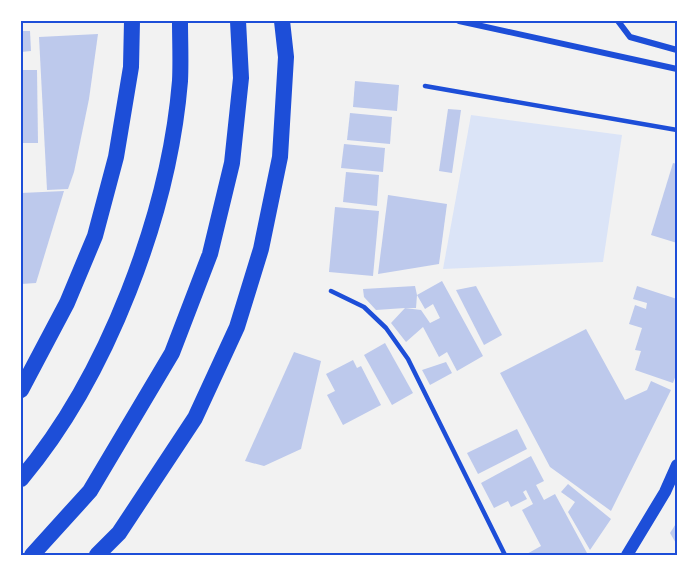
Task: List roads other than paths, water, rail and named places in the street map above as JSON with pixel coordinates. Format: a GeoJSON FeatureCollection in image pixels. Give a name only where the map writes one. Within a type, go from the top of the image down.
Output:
{"type":"FeatureCollection","features":[{"type":"Feature","properties":{"kind":"highway"},"geometry":{"type":"LineString","coordinates":[[21,390],[67,303],[95,236],[118,145],[131,67],[132,21]]}},
{"type":"Feature","properties":{"kind":"highway"},"geometry":{"type":"LineString","coordinates":[[32,555],[90,491],[172,353],[210,254],[232,163],[241,78],[238,21]]}},
{"type":"Feature","properties":{"kind":"highway"},"geometry":{"type":"LineString","coordinates":[[282,21],[286,57]]}},
{"type":"Feature","properties":{"kind":"highway"},"geometry":{"type":"LineString","coordinates":[[97,555],[119,533],[195,418],[237,327],[261,249],[280,157],[286,57],[291,21]]}},
{"type":"Feature","properties":{"kind":"highway"},"geometry":{"type":"LineString","coordinates":[[21,479],[78,399],[113,327],[144,252],[166,172],[180,80],[180,25]]}},
{"type":"Feature","properties":{"kind":"main road"},"geometry":{"type":"LineString","coordinates":[[627,555],[665,492],[677,465]]}},
{"type":"Feature","properties":{"kind":"street"},"geometry":{"type":"LineString","coordinates":[[459,21],[677,69]]}},
{"type":"Feature","properties":{"kind":"street"},"geometry":{"type":"LineString","coordinates":[[618,21],[630,37],[677,50]]}},
{"type":"Feature","properties":{"kind":"lane"},"geometry":{"type":"LineString","coordinates":[[425,86],[677,130]]}},
{"type":"Feature","properties":{"kind":"lane"},"geometry":{"type":"LineString","coordinates":[[331,291],[364,308],[386,328],[408,359],[505,555]]}}]}
